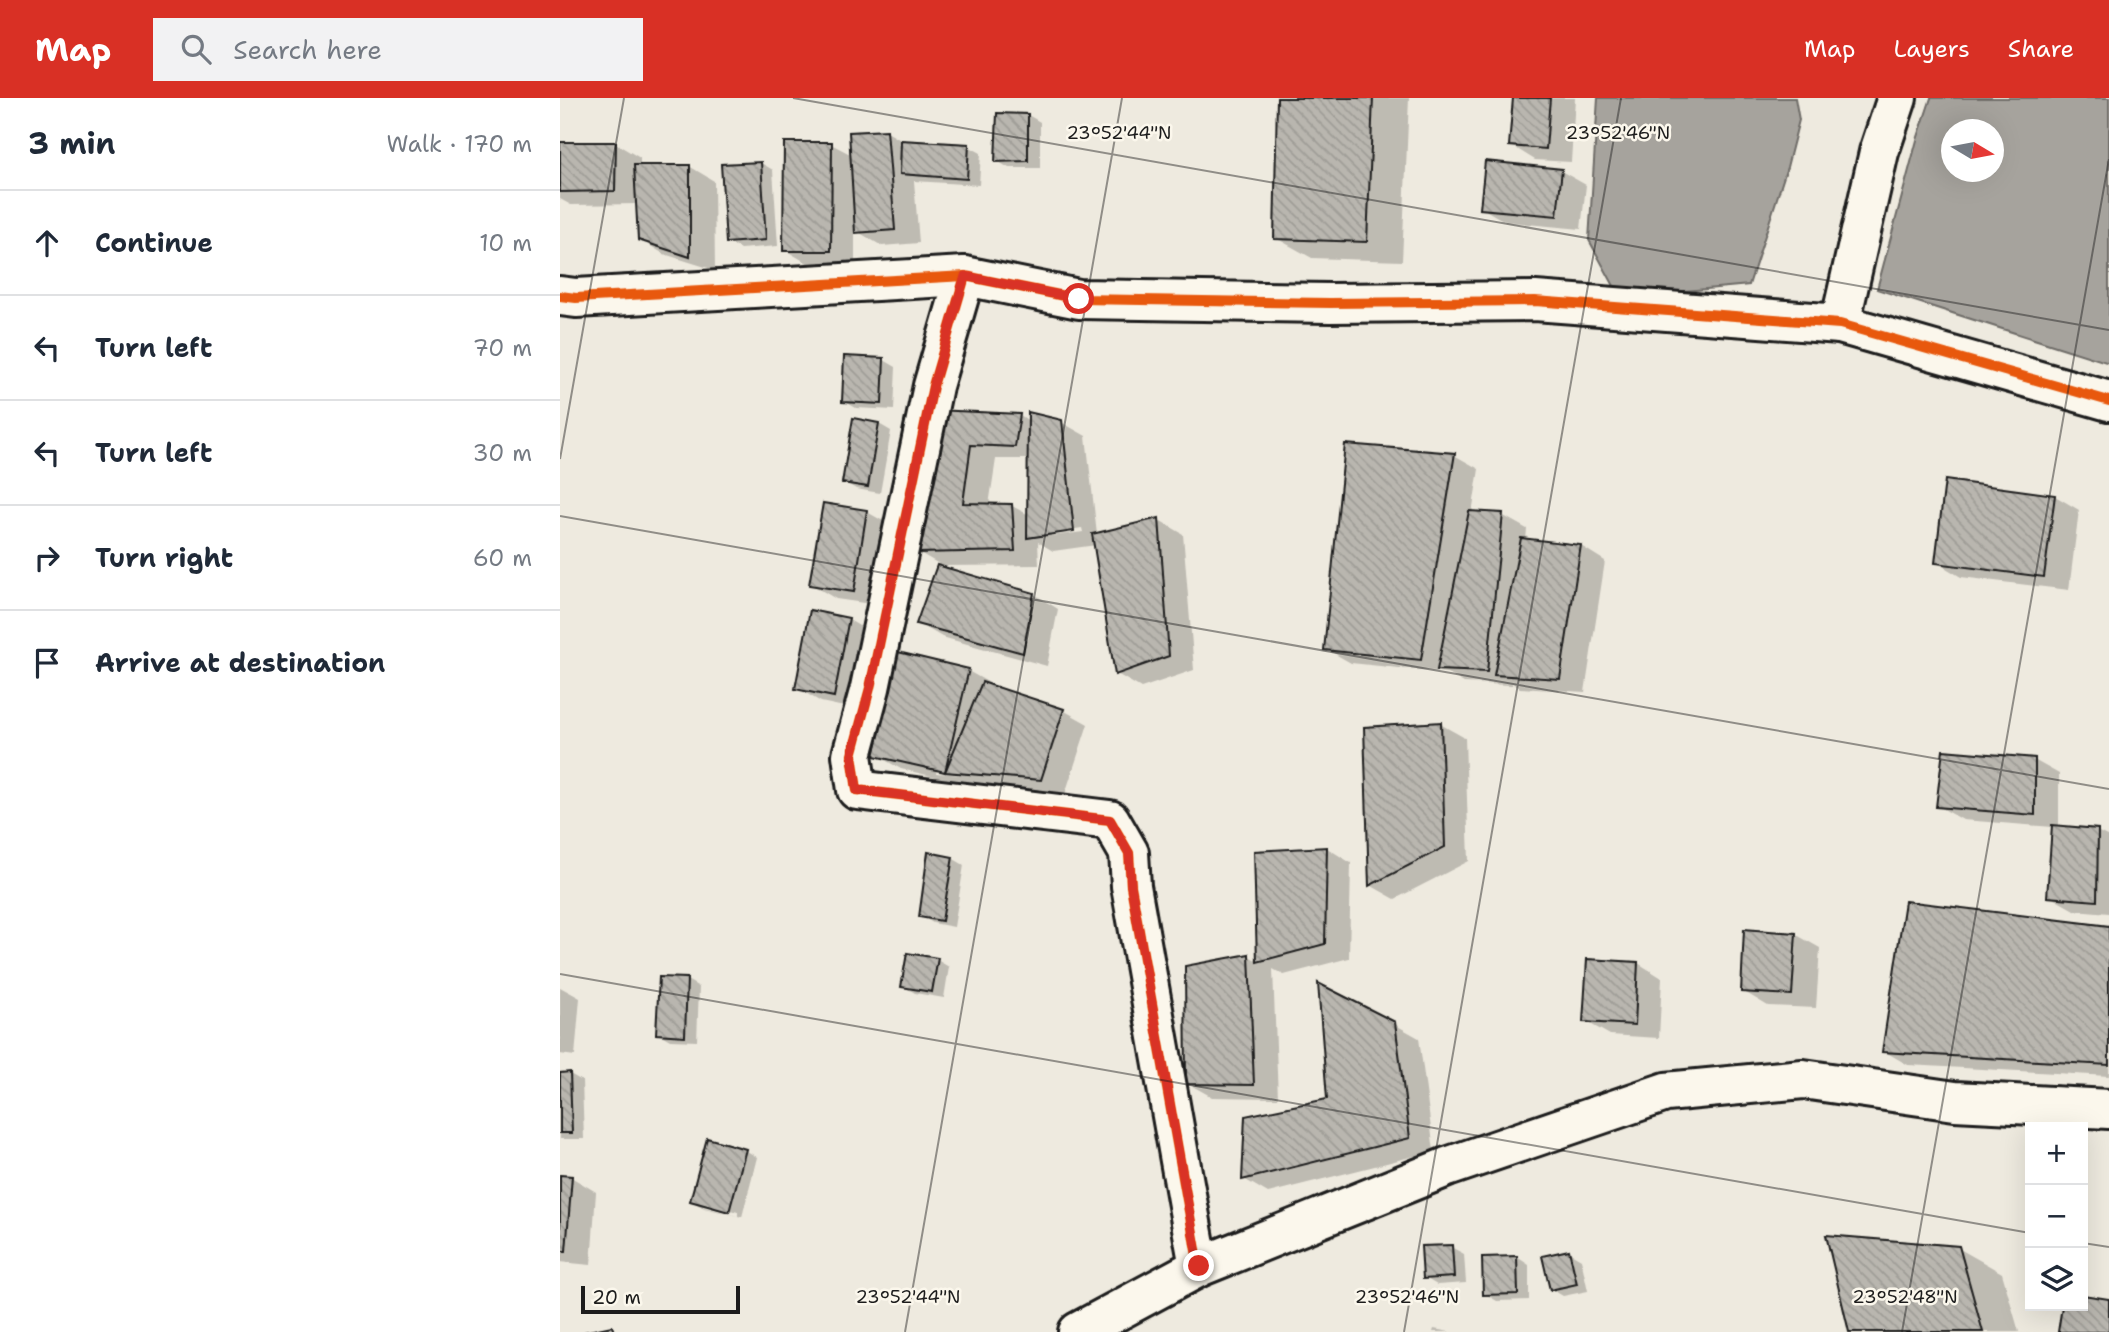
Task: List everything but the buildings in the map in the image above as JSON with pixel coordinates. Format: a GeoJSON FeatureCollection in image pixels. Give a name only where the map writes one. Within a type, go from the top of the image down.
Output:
{"type":"FeatureCollection","features":[{"type":"Feature","properties":{"kind":"street"},"geometry":{"type":"LineString","coordinates":[[1840,324],[1879,152],[1897,98]]}},
{"type":"Feature","properties":{"kind":"street"},"geometry":{"type":"LineString","coordinates":[[965,276],[933,386],[870,688],[852,755],[857,790],[1110,820],[1129,853],[1131,886],[1199,1266]]}},
{"type":"Feature","properties":{"kind":"street"},"geometry":{"type":"LineString","coordinates":[[560,296],[576,298],[965,276],[1079,299],[1330,303],[1535,301],[1840,324],[2109,401]]}},
{"type":"Feature","properties":{"kind":"street"},"geometry":{"type":"LineString","coordinates":[[1078,1332],[1199,1266],[1447,1167],[1666,1092],[1803,1079],[1955,1101],[2109,1109]]}},
{"type":"Feature","properties":{"kind":"shaded area"},"geometry":{"type":"Polygon","coordinates":[[[1598,98],[1795,98],[1799,120],[1787,167],[1749,285],[1620,297],[1589,240],[1598,98]]]}},
{"type":"Feature","properties":{"kind":"shaded area"},"geometry":{"type":"Polygon","coordinates":[[[1931,98],[2109,98],[2109,363],[1877,289],[1931,98]]]}},
{"type":"Feature","properties":{"kind":"cycle path"},"geometry":{"type":"LineString","coordinates":[[965,276],[933,386],[870,688],[852,755],[857,790],[1110,820],[1129,853],[1131,886],[1199,1267]]}},
{"type":"Feature","properties":{"kind":"cycle path"},"geometry":{"type":"LineString","coordinates":[[560,296],[576,298],[965,276],[1079,299],[1330,303],[1535,301],[1840,324],[2109,401]]}},
{"type":"Feature","properties":{"kind":"route"},"geometry":{"type":"LineString","coordinates":[[1079,299],[965,276],[933,386],[870,688],[852,755],[857,790],[1110,820],[1129,853],[1131,886],[1199,1266]]}}]}
